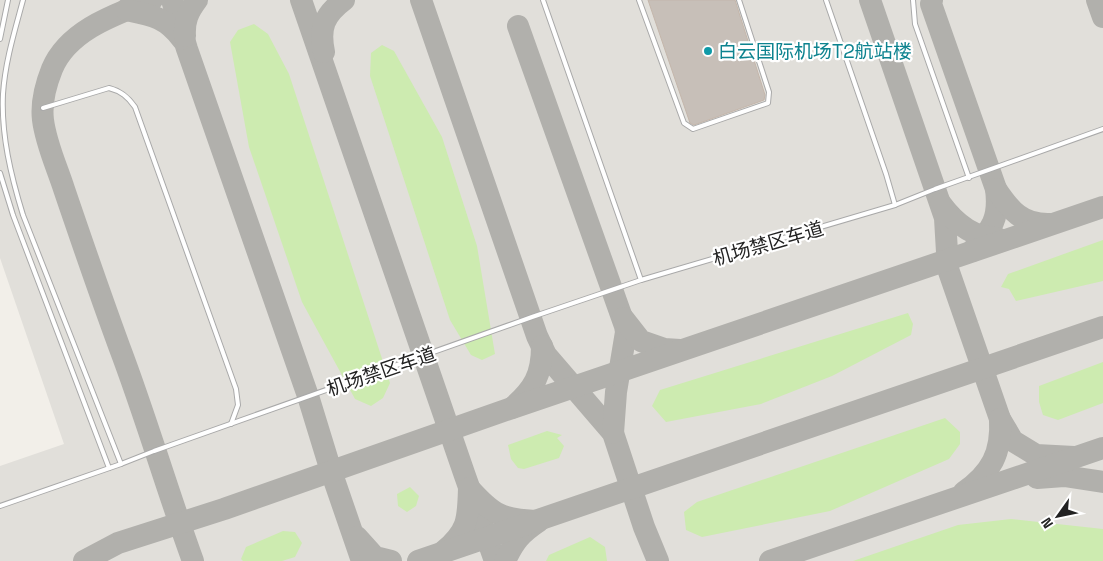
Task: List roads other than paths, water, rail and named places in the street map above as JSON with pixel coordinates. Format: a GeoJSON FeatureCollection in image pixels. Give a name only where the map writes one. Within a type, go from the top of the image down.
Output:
{"type":"FeatureCollection","features":[{"type":"Feature","properties":{"kind":"lane"},"geometry":{"type":"LineString","coordinates":[[0,39],[8,0]]}},
{"type":"Feature","properties":{"kind":"lane"},"geometry":{"type":"LineString","coordinates":[[24,0],[13,36],[3,93],[3,118],[9,162],[23,215],[121,464]]}},
{"type":"Feature","properties":{"kind":"lane"},"geometry":{"type":"LineString","coordinates":[[543,0],[641,280]]}},
{"type":"Feature","properties":{"kind":"lane"},"geometry":{"type":"LineString","coordinates":[[638,0],[684,122],[693,129],[768,103],[769,92],[739,0]]}},
{"type":"Feature","properties":{"kind":"lane"},"geometry":{"type":"LineString","coordinates":[[826,0],[895,205]]}},
{"type":"Feature","properties":{"kind":"lane"},"geometry":{"type":"LineString","coordinates":[[914,0],[915,24],[969,178]]}},
{"type":"Feature","properties":{"kind":"lane"},"geometry":{"type":"LineString","coordinates":[[43,108],[109,88],[118,90],[135,107],[236,389],[238,405],[231,424]]}},
{"type":"Feature","properties":{"kind":"lane","name":"机场禁区车道"},"geometry":{"type":"LineString","coordinates":[[0,506],[641,280],[895,205],[1103,129]]}},
{"type":"Feature","properties":{"kind":"lane"},"geometry":{"type":"LineString","coordinates":[[0,173],[13,215],[109,468]]}},
{"type":"Feature","properties":{"kind":"place","name":"白云国际机场T2航站楼"},"geometry":{"type":"Point","coordinates":[708,51]}}]}
